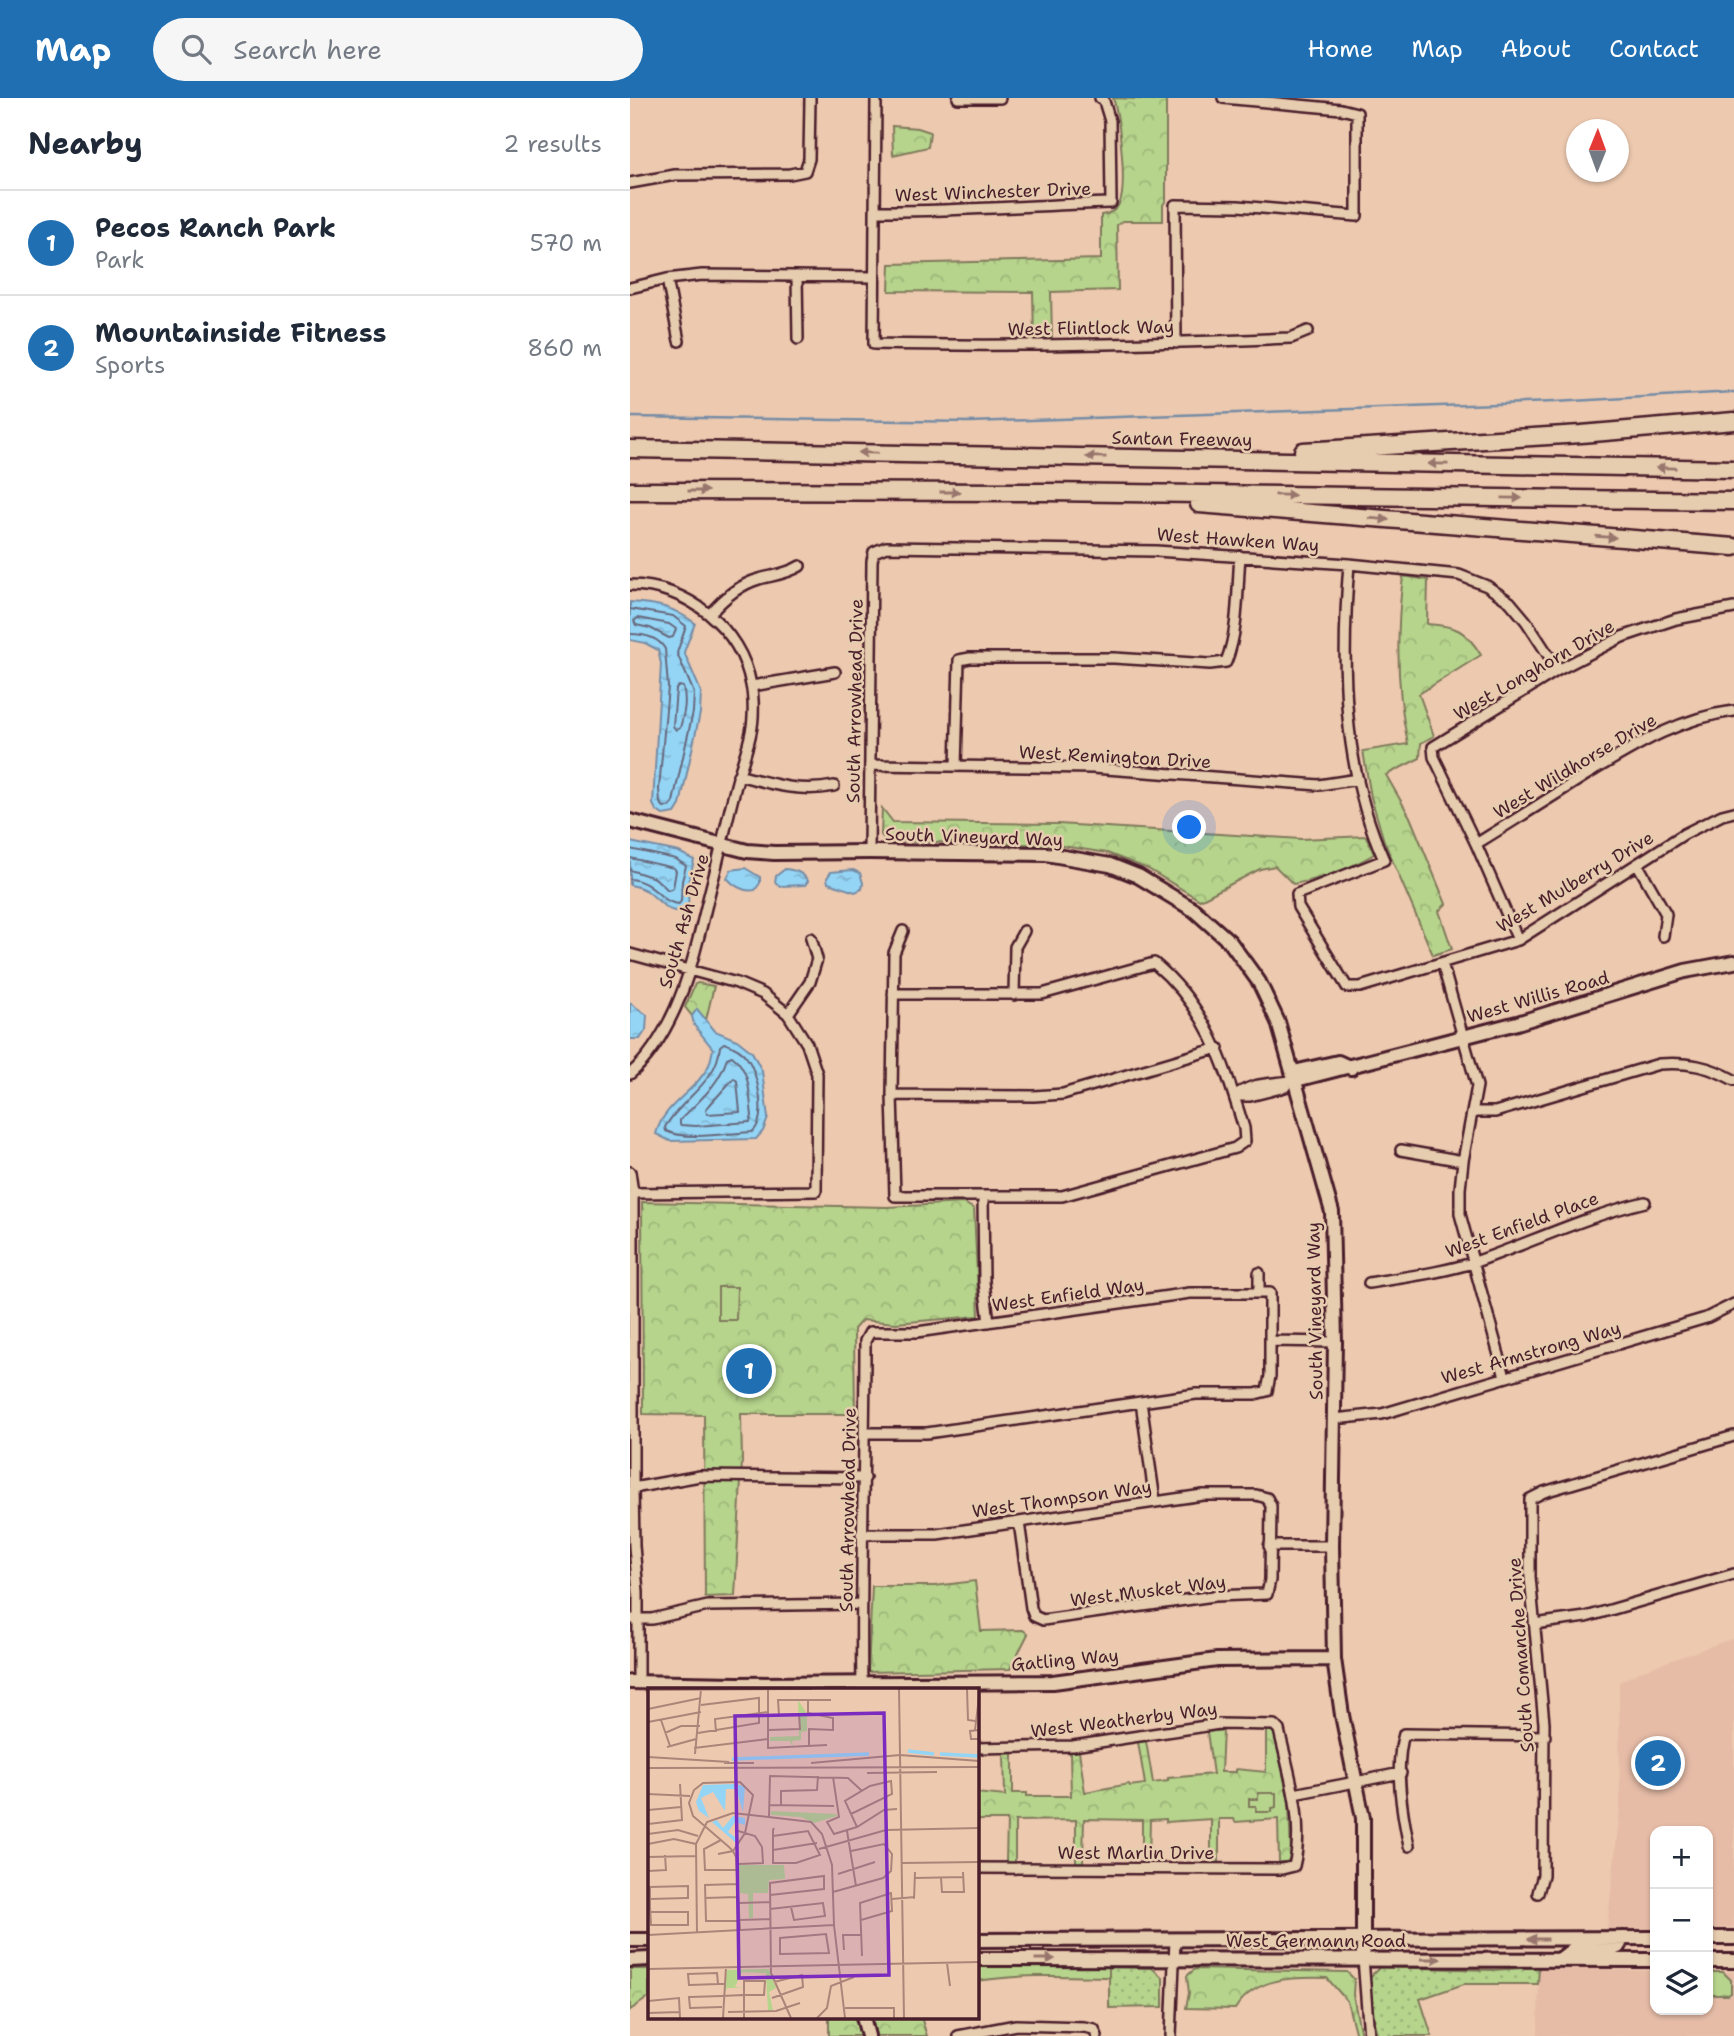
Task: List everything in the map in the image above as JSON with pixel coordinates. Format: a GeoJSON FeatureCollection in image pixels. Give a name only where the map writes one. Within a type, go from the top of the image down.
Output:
{"type":"FeatureCollection","features":[{"type":"Feature","properties":{"kind":"highway"},"geometry":{"type":"LineString","coordinates":[[1164,458],[1483,440],[1734,421]]}},
{"type":"Feature","properties":{"kind":"highway","name":"Santan Freeway"},"geometry":{"type":"LineString","coordinates":[[630,448],[1734,469]]}},
{"type":"Feature","properties":{"kind":"highway"},"geometry":{"type":"LineString","coordinates":[[630,491],[1045,492],[1734,501]]}},
{"type":"Feature","properties":{"kind":"highway"},"geometry":{"type":"LineString","coordinates":[[1045,492],[1734,549]]}},
{"type":"Feature","properties":{"kind":"street"},"geometry":{"type":"LineString","coordinates":[[630,183],[675,175],[790,174],[805,171],[809,159],[810,98]]}},
{"type":"Feature","properties":{"kind":"street"},"geometry":{"type":"LineString","coordinates":[[630,288],[667,279],[702,275],[874,277],[876,98]]}},
{"type":"Feature","properties":{"kind":"street"},"geometry":{"type":"LineString","coordinates":[[958,98],[1000,98]]}},
{"type":"Feature","properties":{"kind":"street","name":"West Winchester Drive"},"geometry":{"type":"LineString","coordinates":[[875,211],[936,212],[1111,203],[1110,121],[1102,98]]}},
{"type":"Feature","properties":{"kind":"street"},"geometry":{"type":"LineString","coordinates":[[1176,343],[1175,205],[1238,205],[1357,216],[1357,113],[1341,109],[1223,98]]}},
{"type":"Feature","properties":{"kind":"street"},"geometry":{"type":"LineString","coordinates":[[797,276],[798,339]]}},
{"type":"Feature","properties":{"kind":"street","name":"West Flintlock Way"},"geometry":{"type":"LineString","coordinates":[[874,277],[874,344],[1054,346],[1176,343],[1292,338],[1308,331]]}},
{"type":"Feature","properties":{"kind":"street"},"geometry":{"type":"LineString","coordinates":[[667,279],[679,341]]}},
{"type":"Feature","properties":{"kind":"street","name":"West Hawken Way"},"geometry":{"type":"LineString","coordinates":[[874,552],[886,547],[1112,549],[1445,572],[1487,586],[1510,602],[1526,621],[1558,670]]}},
{"type":"Feature","properties":{"kind":"street","name":"South Arrowhead Drive"},"geometry":{"type":"LineString","coordinates":[[869,852],[874,552]]}},
{"type":"Feature","properties":{"kind":"street"},"geometry":{"type":"LineString","coordinates":[[956,766],[959,660],[1114,658],[1210,664],[1226,662],[1231,652],[1236,618],[1240,556]]}},
{"type":"Feature","properties":{"kind":"street"},"geometry":{"type":"LineString","coordinates":[[1349,564],[1344,685],[1358,779]]}},
{"type":"Feature","properties":{"kind":"street"},"geometry":{"type":"LineString","coordinates":[[710,614],[723,598],[740,587],[755,580],[789,573],[800,566]]}},
{"type":"Feature","properties":{"kind":"street","name":"South Ash Drive"},"geometry":{"type":"LineString","coordinates":[[630,586],[657,588],[684,598],[710,614],[738,646],[752,686],[752,730],[738,775],[689,971],[675,1010],[655,1044],[630,1074]]}},
{"type":"Feature","properties":{"kind":"street","name":"West Longhorn Drive"},"geometry":{"type":"LineString","coordinates":[[1476,844],[1434,757],[1433,747],[1558,670],[1622,636],[1676,619],[1734,608]]}},
{"type":"Feature","properties":{"kind":"street"},"geometry":{"type":"LineString","coordinates":[[752,686],[835,672]]}},
{"type":"Feature","properties":{"kind":"street","name":"West Wildhorse Drive"},"geometry":{"type":"LineString","coordinates":[[1476,844],[1632,747],[1668,728],[1734,711]]}},
{"type":"Feature","properties":{"kind":"street","name":"West Remington Drive"},"geometry":{"type":"LineString","coordinates":[[871,765],[1093,768],[1320,785],[1358,779]]}},
{"type":"Feature","properties":{"kind":"street"},"geometry":{"type":"LineString","coordinates":[[738,775],[791,789],[816,790],[834,786]]}},
{"type":"Feature","properties":{"kind":"street","name":"West Mulberry Drive"},"geometry":{"type":"LineString","coordinates":[[1358,779],[1371,827],[1384,860],[1297,894],[1298,906],[1347,987],[1360,987],[1518,940],[1684,834],[1722,814],[1734,812]]}},
{"type":"Feature","properties":{"kind":"street"},"geometry":{"type":"LineString","coordinates":[[630,821],[721,846],[774,853],[869,852]]}},
{"type":"Feature","properties":{"kind":"street"},"geometry":{"type":"LineString","coordinates":[[1476,844],[1518,940]]}},
{"type":"Feature","properties":{"kind":"street","name":"South Vineyard Way"},"geometry":{"type":"LineString","coordinates":[[869,852],[1046,854],[1110,865],[1138,876],[1186,904],[1230,942],[1259,982],[1278,1023],[1332,1212],[1335,1342],[1332,1546],[1334,1659],[1342,1715],[1363,1818],[1363,1958]]}},
{"type":"Feature","properties":{"kind":"street"},"geometry":{"type":"LineString","coordinates":[[1639,865],[1666,914],[1663,936]]}},
{"type":"Feature","properties":{"kind":"street"},"geometry":{"type":"LineString","coordinates":[[893,994],[1042,994],[1154,963],[1194,1007],[1218,1048],[1244,1128],[1245,1141],[1235,1148],[1062,1196],[895,1196],[892,1095],[893,994],[894,953],[903,931]]}},
{"type":"Feature","properties":{"kind":"street"},"geometry":{"type":"LineString","coordinates":[[1014,995],[1015,947],[1024,931]]}},
{"type":"Feature","properties":{"kind":"street"},"geometry":{"type":"LineString","coordinates":[[788,1014],[810,982],[817,959],[811,937]]}},
{"type":"Feature","properties":{"kind":"street"},"geometry":{"type":"LineString","coordinates":[[630,954],[737,983],[762,994],[788,1014],[807,1044],[817,1074],[816,1191],[633,1193]]}},
{"type":"Feature","properties":{"kind":"street","name":"West Willis Road"},"geometry":{"type":"LineString","coordinates":[[1234,1096],[1250,1096],[1285,1087],[1293,1078],[1338,1062],[1351,1068],[1685,971],[1734,962]]}},
{"type":"Feature","properties":{"kind":"street"},"geometry":{"type":"LineString","coordinates":[[1442,963],[1477,1086],[1463,1161],[1460,1214],[1505,1377]]}},
{"type":"Feature","properties":{"kind":"street"},"geometry":{"type":"LineString","coordinates":[[892,1095],[1063,1094],[1218,1048]]}},
{"type":"Feature","properties":{"kind":"street"},"geometry":{"type":"LineString","coordinates":[[1473,1112],[1495,1112],[1660,1064],[1687,1063],[1715,1069],[1734,1080]]}},
{"type":"Feature","properties":{"kind":"street"},"geometry":{"type":"LineString","coordinates":[[1401,1150],[1463,1161]]}},
{"type":"Feature","properties":{"kind":"street"},"geometry":{"type":"LineString","coordinates":[[630,1172],[633,1193],[631,1443],[634,1682]]}},
{"type":"Feature","properties":{"kind":"street"},"geometry":{"type":"LineString","coordinates":[[983,1196],[984,1282],[989,1322]]}},
{"type":"Feature","properties":{"kind":"street","name":"West Enfield Place"},"geometry":{"type":"LineString","coordinates":[[1369,1283],[1472,1263],[1588,1218],[1644,1202]]}},
{"type":"Feature","properties":{"kind":"street"},"geometry":{"type":"LineString","coordinates":[[865,1433],[927,1433],[1196,1394],[1255,1394],[1267,1391],[1270,1341],[1265,1293],[1259,1273]]}},
{"type":"Feature","properties":{"kind":"street","name":"West Enfield Way"},"geometry":{"type":"LineString","coordinates":[[870,1332],[917,1332],[1190,1293],[1265,1293]]}},
{"type":"Feature","properties":{"kind":"street","name":"West Armstrong Way"},"geometry":{"type":"LineString","coordinates":[[1334,1419],[1382,1414],[1706,1318],[1734,1304]]}},
{"type":"Feature","properties":{"kind":"street","name":"South Arrowhead Drive"},"geometry":{"type":"LineString","coordinates":[[862,1687],[865,1342],[870,1332]]}},
{"type":"Feature","properties":{"kind":"street"},"geometry":{"type":"LineString","coordinates":[[1270,1341],[1335,1342]]}},
{"type":"Feature","properties":{"kind":"street"},"geometry":{"type":"LineString","coordinates":[[1140,1402],[1155,1501]]}},
{"type":"Feature","properties":{"kind":"street","name":"South Comanche Drive"},"geometry":{"type":"LineString","coordinates":[[1538,1893],[1544,1875],[1545,1736],[1530,1577],[1530,1499],[1544,1492],[1734,1436]]}},
{"type":"Feature","properties":{"kind":"street"},"geometry":{"type":"LineString","coordinates":[[633,1488],[701,1476],[865,1478]]}},
{"type":"Feature","properties":{"kind":"street","name":"West Thompson Way"},"geometry":{"type":"LineString","coordinates":[[862,1534],[937,1534],[1203,1495],[1256,1495],[1267,1498],[1270,1506],[1269,1546]]}},
{"type":"Feature","properties":{"kind":"street","name":"West Musket Way"},"geometry":{"type":"LineString","coordinates":[[1019,1522],[1034,1616],[1043,1620],[1214,1595],[1267,1594],[1270,1580],[1269,1546]]}},
{"type":"Feature","properties":{"kind":"street"},"geometry":{"type":"LineString","coordinates":[[1269,1546],[1332,1546]]}},
{"type":"Feature","properties":{"kind":"street"},"geometry":{"type":"LineString","coordinates":[[1534,1624],[1586,1617],[1734,1574]]}},
{"type":"Feature","properties":{"kind":"street"},"geometry":{"type":"LineString","coordinates":[[634,1619],[652,1619],[708,1606],[861,1604]]}},
{"type":"Feature","properties":{"kind":"street","name":"Gatling Way"},"geometry":{"type":"LineString","coordinates":[[634,1682],[862,1687],[1053,1682],[1217,1660],[1334,1659]]}},
{"type":"Feature","properties":{"kind":"street","name":"West Weatherby Way"},"geometry":{"type":"LineString","coordinates":[[978,1748],[1073,1745],[1219,1724],[1275,1725],[1279,1730],[1294,1794]]}},
{"type":"Feature","properties":{"kind":"street"},"geometry":{"type":"LineString","coordinates":[[1409,1846],[1401,1801],[1401,1744],[1404,1734],[1545,1736]]}},
{"type":"Feature","properties":{"kind":"street"},"geometry":{"type":"LineString","coordinates":[[1294,1794],[1401,1773]]}},
{"type":"Feature","properties":{"kind":"street","name":"West Marlin Drive"},"geometry":{"type":"LineString","coordinates":[[978,1868],[1282,1869],[1294,1866],[1297,1854],[1294,1794]]}},
{"type":"Feature","properties":{"kind":"street"},"geometry":{"type":"LineString","coordinates":[[1558,1960],[1572,1950],[1613,1949],[1618,1947],[1623,1938]]}},
{"type":"Feature","properties":{"kind":"street","name":"West Germann Road"},"geometry":{"type":"LineString","coordinates":[[978,1940],[1650,1938]]}},
{"type":"Feature","properties":{"kind":"street"},"geometry":{"type":"LineString","coordinates":[[1713,1938],[1734,1938]]}},
{"type":"Feature","properties":{"kind":"street"},"geometry":{"type":"LineString","coordinates":[[630,1940],[648,1940]]}},
{"type":"Feature","properties":{"kind":"street"},"geometry":{"type":"LineString","coordinates":[[1171,2036],[1175,1940]]}},
{"type":"Feature","properties":{"kind":"street"},"geometry":{"type":"LineString","coordinates":[[1363,1958],[1369,2036]]}},
{"type":"Feature","properties":{"kind":"street","name":"West Germann Road"},"geometry":{"type":"LineString","coordinates":[[978,1959],[1363,1958],[1650,1961]]}},
{"type":"Feature","properties":{"kind":"street"},"geometry":{"type":"LineString","coordinates":[[630,1959],[648,1959]]}},
{"type":"Feature","properties":{"kind":"street"},"geometry":{"type":"LineString","coordinates":[[1713,1961],[1734,1961]]}},
{"type":"Feature","properties":{"kind":"street"},"geometry":{"type":"LineString","coordinates":[[863,2018],[869,2036]]}},
{"type":"Feature","properties":{"kind":"street"},"geometry":{"type":"LineString","coordinates":[[958,2036],[1016,2025],[1096,2032]]}},
{"type":"Feature","properties":{"kind":"shaded area"},"geometry":{"type":"Polygon","coordinates":[[[1734,1638],[1734,1927],[1713,1929],[1713,1826],[1650,1826],[1650,1929],[1607,1929],[1620,1809],[1619,1682],[1641,1671],[1734,1638]]]}},
{"type":"Feature","properties":{"kind":"shaded area"},"geometry":{"type":"Polygon","coordinates":[[[1539,1967],[1650,1971],[1650,2015],[1713,2015],[1713,1972],[1734,1972],[1734,2036],[1538,2036],[1539,1967]]]}},
{"type":"Feature","properties":{"kind":"green space"},"geometry":{"type":"Polygon","coordinates":[[[1113,98],[1166,100],[1166,200],[1163,205],[1163,221],[1123,221],[1117,225],[1118,290],[1051,292],[1052,338],[1034,337],[1033,292],[889,291],[890,264],[1101,259],[1101,215],[1112,212],[1118,206],[1123,184],[1120,135],[1113,98]]]}},
{"type":"Feature","properties":{"kind":"green space"},"geometry":{"type":"Polygon","coordinates":[[[892,126],[930,132],[928,147],[893,155],[892,126]]]}},
{"type":"Feature","properties":{"kind":"green space"},"geometry":{"type":"Polygon","coordinates":[[[1403,576],[1428,580],[1427,624],[1459,630],[1470,639],[1481,655],[1419,694],[1434,736],[1421,743],[1420,758],[1386,775],[1410,817],[1446,904],[1439,911],[1452,949],[1433,955],[1384,841],[1371,797],[1363,751],[1408,744],[1398,660],[1403,576]]]}},
{"type":"Feature","properties":{"kind":"green space"},"geometry":{"type":"Polygon","coordinates":[[[882,808],[893,822],[1058,824],[1301,839],[1366,836],[1374,854],[1335,873],[1293,884],[1275,866],[1260,869],[1200,900],[1148,869],[1107,853],[1056,845],[886,841],[881,835],[882,808]]]}},
{"type":"Feature","properties":{"kind":"green space"},"geometry":{"type":"Polygon","coordinates":[[[695,984],[714,986],[706,1020],[697,1010],[692,1016],[685,1007],[695,984]]]}},
{"type":"Feature","properties":{"kind":"green space"},"geometry":{"type":"Polygon","coordinates":[[[642,1202],[887,1207],[964,1203],[974,1209],[979,1316],[896,1323],[862,1320],[854,1329],[855,1414],[741,1414],[742,1461],[735,1596],[705,1597],[704,1415],[643,1414],[642,1202]]]}},
{"type":"Feature","properties":{"kind":"green space"},"geometry":{"type":"Polygon","coordinates":[[[718,1287],[737,1287],[736,1320],[718,1320],[718,1287]]]}},
{"type":"Feature","properties":{"kind":"green space"},"geometry":{"type":"Polygon","coordinates":[[[975,1581],[981,1631],[1023,1630],[1028,1634],[1010,1669],[868,1672],[872,1586],[934,1586],[975,1581]]]}},
{"type":"Feature","properties":{"kind":"green space"},"geometry":{"type":"Polygon","coordinates":[[[1266,1729],[1274,1732],[1289,1802],[1291,1856],[1287,1862],[1279,1862],[1278,1819],[1235,1822],[1234,1819],[1219,1819],[1219,1863],[1211,1863],[1211,1819],[1166,1822],[1166,1819],[1150,1820],[1149,1863],[1142,1863],[1142,1820],[1084,1819],[1083,1862],[1076,1863],[1076,1820],[1015,1821],[1015,1863],[1006,1863],[1007,1820],[978,1820],[978,1793],[1005,1796],[1004,1754],[1013,1753],[1013,1793],[1027,1793],[1027,1796],[1071,1796],[1070,1752],[1079,1751],[1085,1792],[1129,1784],[1145,1784],[1138,1742],[1146,1741],[1153,1783],[1168,1781],[1168,1778],[1213,1774],[1207,1732],[1223,1730],[1221,1772],[1236,1772],[1236,1769],[1266,1772],[1266,1729]]]}},
{"type":"Feature","properties":{"kind":"green space"},"geometry":{"type":"Polygon","coordinates":[[[1258,1793],[1276,1793],[1276,1807],[1272,1808],[1272,1812],[1256,1812],[1256,1806],[1249,1806],[1249,1799],[1258,1799],[1258,1793]]]}},
{"type":"Feature","properties":{"kind":"green space"},"geometry":{"type":"Polygon","coordinates":[[[978,1967],[1109,1967],[1109,1977],[1026,1976],[978,1981],[978,1967]]]}},
{"type":"Feature","properties":{"kind":"green space"},"geometry":{"type":"Polygon","coordinates":[[[1109,1967],[1152,1968],[1163,1978],[1163,2007],[1109,2008],[1109,1967]]]}},
{"type":"Feature","properties":{"kind":"green space"},"geometry":{"type":"Polygon","coordinates":[[[1380,1967],[1493,1970],[1539,1967],[1538,1984],[1464,1984],[1420,1999],[1432,2036],[1378,2036],[1374,2023],[1370,1977],[1380,1967]]]}},
{"type":"Feature","properties":{"kind":"green space"},"geometry":{"type":"Polygon","coordinates":[[[630,1969],[648,1969],[648,1998],[630,2010],[630,1969]]]}},
{"type":"Feature","properties":{"kind":"green space"},"geometry":{"type":"Polygon","coordinates":[[[1195,1969],[1347,1972],[1354,1979],[1353,1995],[1361,2036],[1356,2036],[1347,2001],[1327,1978],[1275,1981],[1243,1998],[1235,2009],[1186,2008],[1189,1993],[1187,1976],[1195,1969]]]}},
{"type":"Feature","properties":{"kind":"green space"},"geometry":{"type":"Polygon","coordinates":[[[1713,1972],[1723,1972],[1731,1980],[1731,1993],[1713,1995],[1713,1972]]]}},
{"type":"Feature","properties":{"kind":"green space"},"geometry":{"type":"Polygon","coordinates":[[[829,2018],[856,2018],[861,2036],[829,2036],[829,2018]]]}},
{"type":"Feature","properties":{"kind":"green space"},"geometry":{"type":"Polygon","coordinates":[[[872,2018],[921,2018],[927,2036],[876,2036],[872,2018]]]}},
{"type":"Feature","properties":{"kind":"water"},"geometry":{"type":"Polygon","coordinates":[[[630,602],[664,607],[695,623],[684,652],[701,692],[700,713],[680,805],[675,813],[663,815],[653,804],[661,664],[658,650],[645,643],[630,640],[630,602]]]}},
{"type":"Feature","properties":{"kind":"water"},"geometry":{"type":"Polygon","coordinates":[[[630,842],[679,852],[694,860],[689,882],[688,907],[671,910],[647,891],[630,885],[630,842]]]}},
{"type":"Feature","properties":{"kind":"water"},"geometry":{"type":"Polygon","coordinates":[[[745,868],[760,877],[760,883],[755,890],[740,888],[727,878],[731,870],[745,868]]]}},
{"type":"Feature","properties":{"kind":"water"},"geometry":{"type":"Polygon","coordinates":[[[785,869],[798,872],[808,881],[805,885],[780,886],[775,882],[776,876],[785,869]]]}},
{"type":"Feature","properties":{"kind":"water"},"geometry":{"type":"Polygon","coordinates":[[[853,870],[860,873],[862,889],[855,892],[828,883],[827,878],[831,872],[853,870]]]}},
{"type":"Feature","properties":{"kind":"water"},"geometry":{"type":"Polygon","coordinates":[[[630,1003],[647,1015],[646,1030],[640,1039],[630,1039],[630,1003]]]}},
{"type":"Feature","properties":{"kind":"water"},"geometry":{"type":"Polygon","coordinates":[[[697,1009],[715,1031],[737,1040],[752,1052],[762,1071],[768,1118],[763,1131],[756,1139],[670,1141],[656,1134],[666,1114],[696,1083],[710,1063],[713,1049],[694,1025],[692,1016],[697,1009]]]}},
{"type":"Feature","properties":{"kind":"waterway"},"geometry":{"type":"LineString","coordinates":[[630,417],[970,422],[1554,402],[1734,392]]}},
{"type":"Feature","properties":{"kind":"place","name":"Pecos Ranch Park"},"geometry":{"type":"Point","coordinates":[749,1371]}},
{"type":"Feature","properties":{"kind":"place","name":"Mountainside Fitness"},"geometry":{"type":"Point","coordinates":[1658,1763]}}]}
